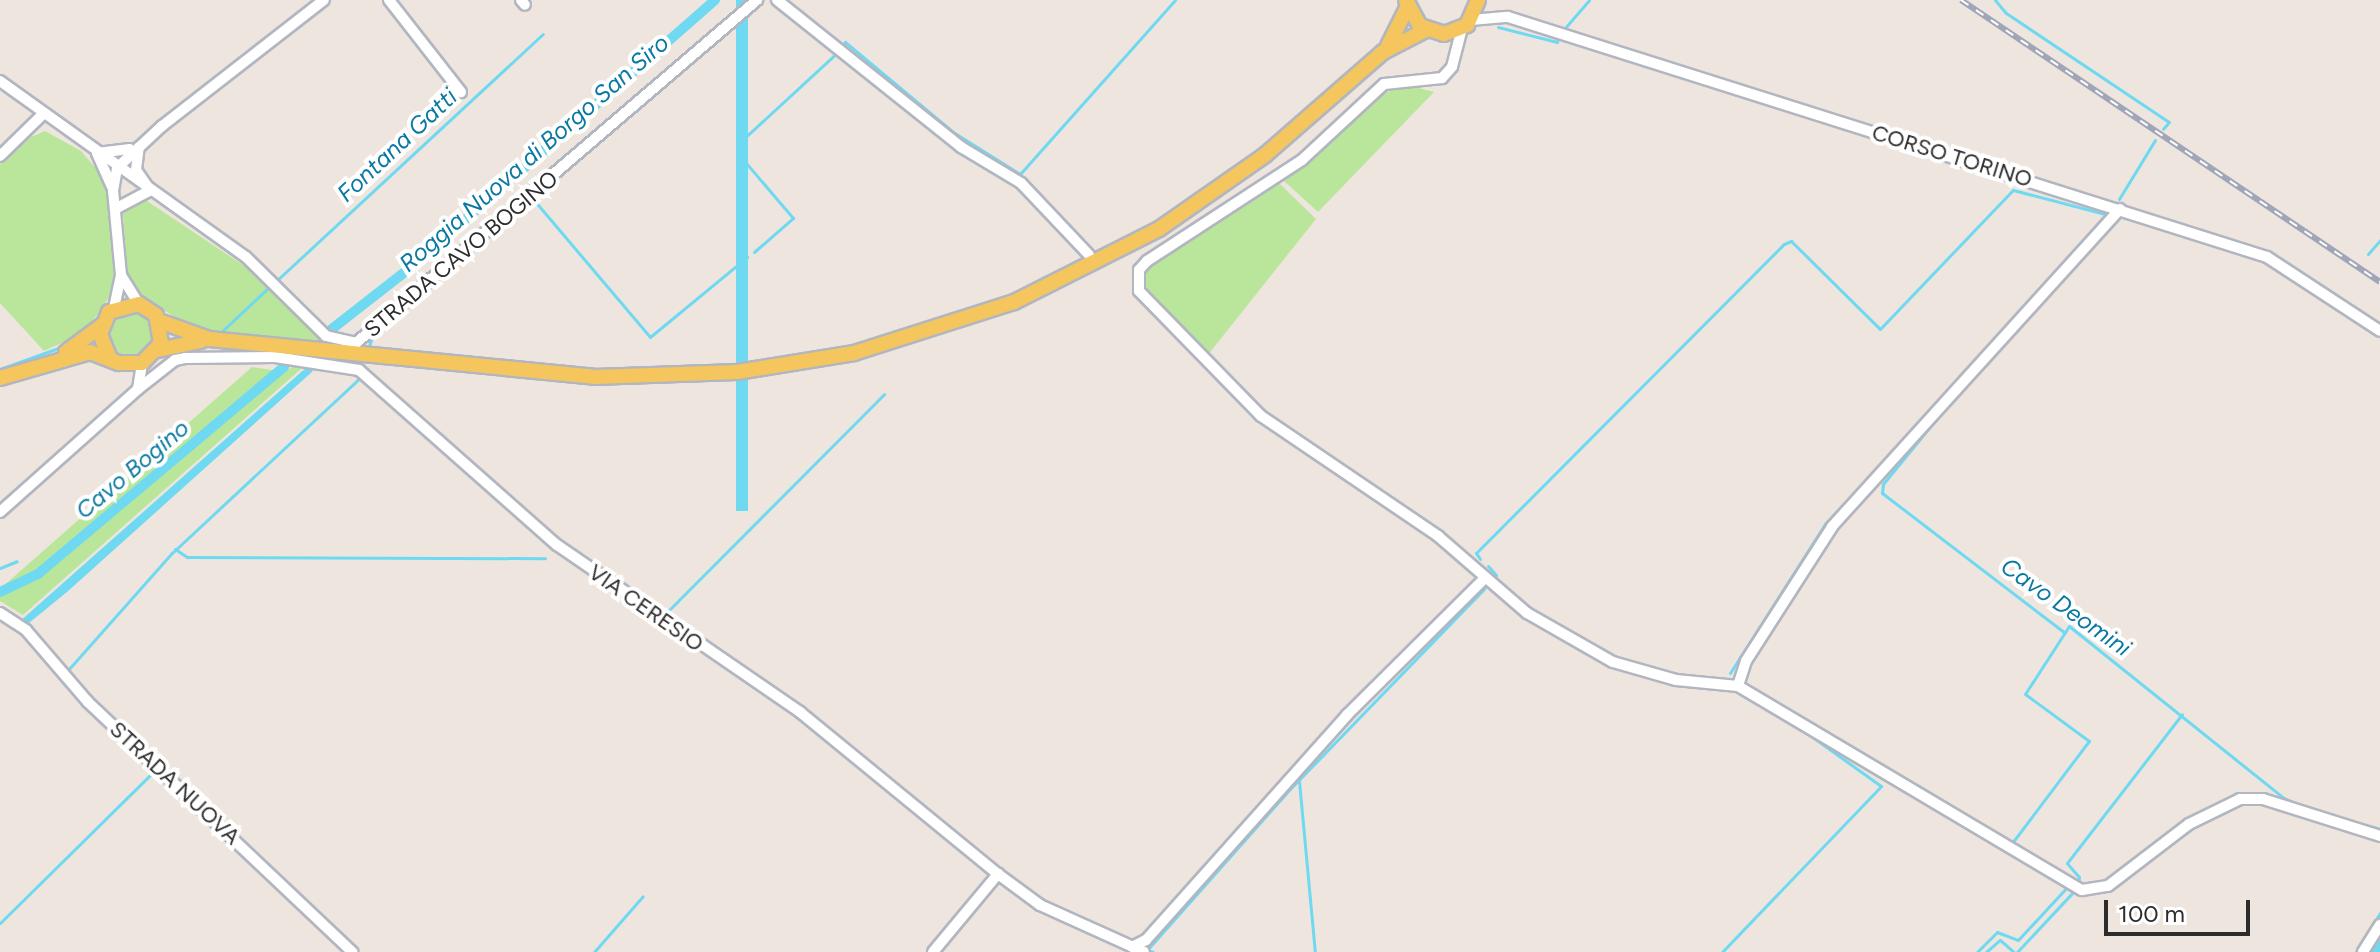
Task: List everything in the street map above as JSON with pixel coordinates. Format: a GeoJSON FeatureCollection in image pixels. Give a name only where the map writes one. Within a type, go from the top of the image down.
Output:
{"type":"FeatureCollection","features":[{"type":"Feature","properties":{"kind":"main road"},"geometry":{"type":"LineString","coordinates":[[56,358],[101,326],[114,308],[139,304],[159,321],[209,339],[594,377],[737,372],[854,353],[1014,302],[1159,229],[1265,155],[1383,52],[1431,32],[1466,24],[1480,0]]}},
{"type":"Feature","properties":{"kind":"main road"},"geometry":{"type":"LineString","coordinates":[[1383,52],[1407,4],[1431,32]]}},
{"type":"Feature","properties":{"kind":"main road"},"geometry":{"type":"LineString","coordinates":[[158,350],[159,321]]}},
{"type":"Feature","properties":{"kind":"main road"},"geometry":{"type":"LineString","coordinates":[[101,326],[101,342],[114,359]]}},
{"type":"Feature","properties":{"kind":"main road"},"geometry":{"type":"LineString","coordinates":[[0,378],[56,358],[90,352],[142,363],[158,350],[209,339]]}},
{"type":"Feature","properties":{"kind":"street"},"geometry":{"type":"LineString","coordinates":[[114,308],[121,275],[113,191],[117,168],[140,145],[324,0]]}},
{"type":"Feature","properties":{"kind":"street"},"geometry":{"type":"LineString","coordinates":[[389,0],[461,92]]}},
{"type":"Feature","properties":{"kind":"street","name":"STRADA CAVO BOGINO"},"geometry":{"type":"LineString","coordinates":[[117,168],[246,257],[326,336],[356,343],[757,0]]}},
{"type":"Feature","properties":{"kind":"street"},"geometry":{"type":"LineString","coordinates":[[777,0],[961,147],[1021,183],[1089,255]]}},
{"type":"Feature","properties":{"kind":"street","name":"CORSO TORINO"},"geometry":{"type":"LineString","coordinates":[[1480,0],[1508,17],[2267,257],[2380,331]]}},
{"type":"Feature","properties":{"kind":"street","name":"CORSO TORINO"},"geometry":{"type":"LineString","coordinates":[[1466,24],[1508,17]]}},
{"type":"Feature","properties":{"kind":"street"},"geometry":{"type":"LineString","coordinates":[[1466,24],[1453,54],[1452,67],[1442,78],[1384,84],[1302,160],[1147,261],[1137,280],[1143,299],[1261,416],[1438,536],[1484,579],[1536,619],[1613,662],[1676,680],[1738,686],[2082,890],[2108,886],[2189,824],[2240,799],[2263,799],[2380,836]]}},
{"type":"Feature","properties":{"kind":"street"},"geometry":{"type":"LineString","coordinates":[[1431,32],[1453,54]]}},
{"type":"Feature","properties":{"kind":"street"},"geometry":{"type":"LineString","coordinates":[[0,81],[117,168]]}},
{"type":"Feature","properties":{"kind":"street"},"geometry":{"type":"LineString","coordinates":[[0,156],[43,114]]}},
{"type":"Feature","properties":{"kind":"street"},"geometry":{"type":"LineString","coordinates":[[97,153],[115,154],[140,145]]}},
{"type":"Feature","properties":{"kind":"street"},"geometry":{"type":"LineString","coordinates":[[115,209],[133,194],[150,190],[136,170],[140,145]]}},
{"type":"Feature","properties":{"kind":"street"},"geometry":{"type":"LineString","coordinates":[[97,153],[113,191]]}},
{"type":"Feature","properties":{"kind":"street"},"geometry":{"type":"LineString","coordinates":[[1738,686],[1746,661],[1832,527],[2120,209]]}},
{"type":"Feature","properties":{"kind":"street"},"geometry":{"type":"LineString","coordinates":[[121,275],[139,304]]}},
{"type":"Feature","properties":{"kind":"street","name":"VIA CERESIO"},"geometry":{"type":"LineString","coordinates":[[138,386],[175,360],[185,358],[275,357],[351,365],[557,545],[800,712],[998,874],[1040,905],[1144,952]]}},
{"type":"Feature","properties":{"kind":"street"},"geometry":{"type":"LineString","coordinates":[[114,359],[138,386]]}},
{"type":"Feature","properties":{"kind":"street"},"geometry":{"type":"LineString","coordinates":[[0,512],[138,386],[142,363]]}},
{"type":"Feature","properties":{"kind":"street"},"geometry":{"type":"LineString","coordinates":[[1132,947],[1146,940],[1347,715],[1484,579]]}},
{"type":"Feature","properties":{"kind":"street","name":"STRADA NUOVA"},"geometry":{"type":"LineString","coordinates":[[0,613],[26,630],[88,702],[352,952]]}},
{"type":"Feature","properties":{"kind":"street"},"geometry":{"type":"LineString","coordinates":[[933,952],[998,874]]}},
{"type":"Feature","properties":{"kind":"street"},"geometry":{"type":"LineString","coordinates":[[2363,952],[2380,925]]}},
{"type":"Feature","properties":{"kind":"green space"},"geometry":{"type":"Polygon","coordinates":[[[1411,86],[1434,92],[1318,212],[1284,181],[1379,94],[1411,86]]]}},
{"type":"Feature","properties":{"kind":"green space"},"geometry":{"type":"Polygon","coordinates":[[[45,131],[81,151],[104,178],[116,266],[114,290],[81,334],[44,351],[0,303],[0,164],[24,140],[45,131]]]}},
{"type":"Feature","properties":{"kind":"green space"},"geometry":{"type":"Polygon","coordinates":[[[1279,183],[1316,219],[1207,356],[1148,299],[1141,284],[1148,266],[1279,183]]]}},
{"type":"Feature","properties":{"kind":"green space"},"geometry":{"type":"Polygon","coordinates":[[[141,197],[264,279],[325,342],[191,328],[135,291],[128,275],[123,214],[141,197]]]}},
{"type":"Feature","properties":{"kind":"green space"},"geometry":{"type":"Polygon","coordinates":[[[130,312],[146,319],[153,335],[146,351],[130,358],[114,351],[107,335],[114,319],[130,312]]]}},
{"type":"Feature","properties":{"kind":"green space"},"geometry":{"type":"Polygon","coordinates":[[[295,365],[303,367],[23,615],[0,601],[0,589],[252,367],[285,372],[295,365]]]}},
{"type":"Feature","properties":{"kind":"water"},"geometry":{"type":"Polygon","coordinates":[[[736,0],[748,0],[748,511],[736,511],[736,0]]]}},
{"type":"Feature","properties":{"kind":"water"},"geometry":{"type":"Polygon","coordinates":[[[308,366],[313,371],[67,592],[24,627],[19,622],[308,366]]]}},
{"type":"Feature","properties":{"kind":"waterway","name":"Cavo Bogino"},"geometry":{"type":"LineString","coordinates":[[328,332],[410,268],[715,0]]}},
{"type":"Feature","properties":{"kind":"waterway"},"geometry":{"type":"LineString","coordinates":[[842,47],[845,42],[953,132],[1020,174],[1175,0]]}},
{"type":"Feature","properties":{"kind":"waterway"},"geometry":{"type":"LineString","coordinates":[[1564,29],[1589,0]]}},
{"type":"Feature","properties":{"kind":"waterway","name":"Cavo Deomini"},"geometry":{"type":"LineString","coordinates":[[1995,0],[2006,13],[2169,122],[2163,129]]}},
{"type":"Feature","properties":{"kind":"waterway"},"geometry":{"type":"LineString","coordinates":[[1498,27],[1557,42],[1558,36]]}},
{"type":"Feature","properties":{"kind":"waterway","name":"Fontana Gatti"},"geometry":{"type":"LineString","coordinates":[[275,282],[543,34]]}},
{"type":"Feature","properties":{"kind":"waterway"},"geometry":{"type":"LineString","coordinates":[[754,252],[793,218],[740,156],[740,142],[838,52]]}},
{"type":"Feature","properties":{"kind":"waterway","name":"Cavo Deomini"},"geometry":{"type":"LineString","coordinates":[[2119,199],[2155,140]]}},
{"type":"Feature","properties":{"kind":"waterway"},"geometry":{"type":"LineString","coordinates":[[1480,559],[1476,553],[1784,244],[1791,241],[1880,329],[2013,190],[2109,215]]}},
{"type":"Feature","properties":{"kind":"waterway"},"geometry":{"type":"LineString","coordinates":[[369,346],[372,337],[533,199],[650,337],[747,257]]}},
{"type":"Feature","properties":{"kind":"waterway","name":"Cavo Deomini"},"geometry":{"type":"LineString","coordinates":[[1912,431],[2107,214]]}},
{"type":"Feature","properties":{"kind":"waterway"},"geometry":{"type":"LineString","coordinates":[[2368,254],[2380,240]]}},
{"type":"Feature","properties":{"kind":"waterway","name":"Fontana Gatti"},"geometry":{"type":"LineString","coordinates":[[210,332],[220,333],[269,287]]}},
{"type":"Feature","properties":{"kind":"waterway","name":"Fontana Gatti"},"geometry":{"type":"LineString","coordinates":[[89,328],[110,301]]}},
{"type":"Feature","properties":{"kind":"waterway","name":"Fontana Gatti"},"geometry":{"type":"LineString","coordinates":[[0,369],[64,346]]}},
{"type":"Feature","properties":{"kind":"waterway","name":"Cavo Deomini"},"geometry":{"type":"LineString","coordinates":[[1971,380],[1991,359]]}},
{"type":"Feature","properties":{"kind":"waterway","name":"Cavo Bogino"},"geometry":{"type":"LineString","coordinates":[[0,592],[38,574],[284,367]]}},
{"type":"Feature","properties":{"kind":"waterway"},"geometry":{"type":"LineString","coordinates":[[68,670],[172,553],[361,377]]}},
{"type":"Feature","properties":{"kind":"waterway"},"geometry":{"type":"LineString","coordinates":[[664,615],[884,394]]}},
{"type":"Feature","properties":{"kind":"waterway","name":"Cavo Deomini"},"geometry":{"type":"LineString","coordinates":[[1937,418],[1883,484],[1882,493],[2065,633]]}},
{"type":"Feature","properties":{"kind":"waterway"},"geometry":{"type":"LineString","coordinates":[[1730,673],[1825,524],[1896,449]]}},
{"type":"Feature","properties":{"kind":"waterway"},"geometry":{"type":"LineString","coordinates":[[175,549],[187,557],[545,558]]}},
{"type":"Feature","properties":{"kind":"waterway"},"geometry":{"type":"LineString","coordinates":[[0,568],[17,561]]}},
{"type":"Feature","properties":{"kind":"waterway"},"geometry":{"type":"LineString","coordinates":[[1488,566],[1496,575],[1493,578]]}},
{"type":"Feature","properties":{"kind":"waterway"},"geometry":{"type":"LineString","coordinates":[[1153,952],[1147,950],[1290,789],[1484,589]]}},
{"type":"Feature","properties":{"kind":"waterway"},"geometry":{"type":"LineString","coordinates":[[2072,880],[2012,843],[2089,741],[2025,694],[2069,626],[2284,798],[2303,807]]}},
{"type":"Feature","properties":{"kind":"waterway"},"geometry":{"type":"LineString","coordinates":[[2078,885],[2079,877],[2067,863],[2182,714]]}},
{"type":"Feature","properties":{"kind":"waterway"},"geometry":{"type":"LineString","coordinates":[[1722,952],[1881,786],[1804,731]]}},
{"type":"Feature","properties":{"kind":"waterway"},"geometry":{"type":"LineString","coordinates":[[0,923],[151,774]]}},
{"type":"Feature","properties":{"kind":"waterway"},"geometry":{"type":"LineString","coordinates":[[1299,781],[1315,952]]}},
{"type":"Feature","properties":{"kind":"waterway","name":"Cavo Deomini"},"geometry":{"type":"LineString","coordinates":[[2330,815],[2380,829]]}},
{"type":"Feature","properties":{"kind":"waterway"},"geometry":{"type":"LineString","coordinates":[[1977,952],[1997,932],[2018,940],[2067,887]]}},
{"type":"Feature","properties":{"kind":"waterway"},"geometry":{"type":"LineString","coordinates":[[2017,952],[2074,891]]}},
{"type":"Feature","properties":{"kind":"waterway"},"geometry":{"type":"LineString","coordinates":[[594,952],[643,896]]}},
{"type":"Feature","properties":{"kind":"waterway","name":"Cavo Deomini"},"geometry":{"type":"LineString","coordinates":[[2356,952],[2380,913]]}},
{"type":"Feature","properties":{"kind":"waterway"},"geometry":{"type":"LineString","coordinates":[[1986,952],[2000,940],[2014,952]]}},
{"type":"Feature","properties":{"kind":"waterway"},"geometry":{"type":"LineString","coordinates":[[2374,952],[2380,943]]}},
{"type":"Feature","properties":{"kind":"railway"},"geometry":{"type":"LineString","coordinates":[[1961,0],[2380,282]]}},
{"type":"Feature","properties":{"kind":"water label","name":"Roggia Nuova di Borgo San Siro"},"geometry":{"type":"Point","coordinates":[534,153]}}]}
